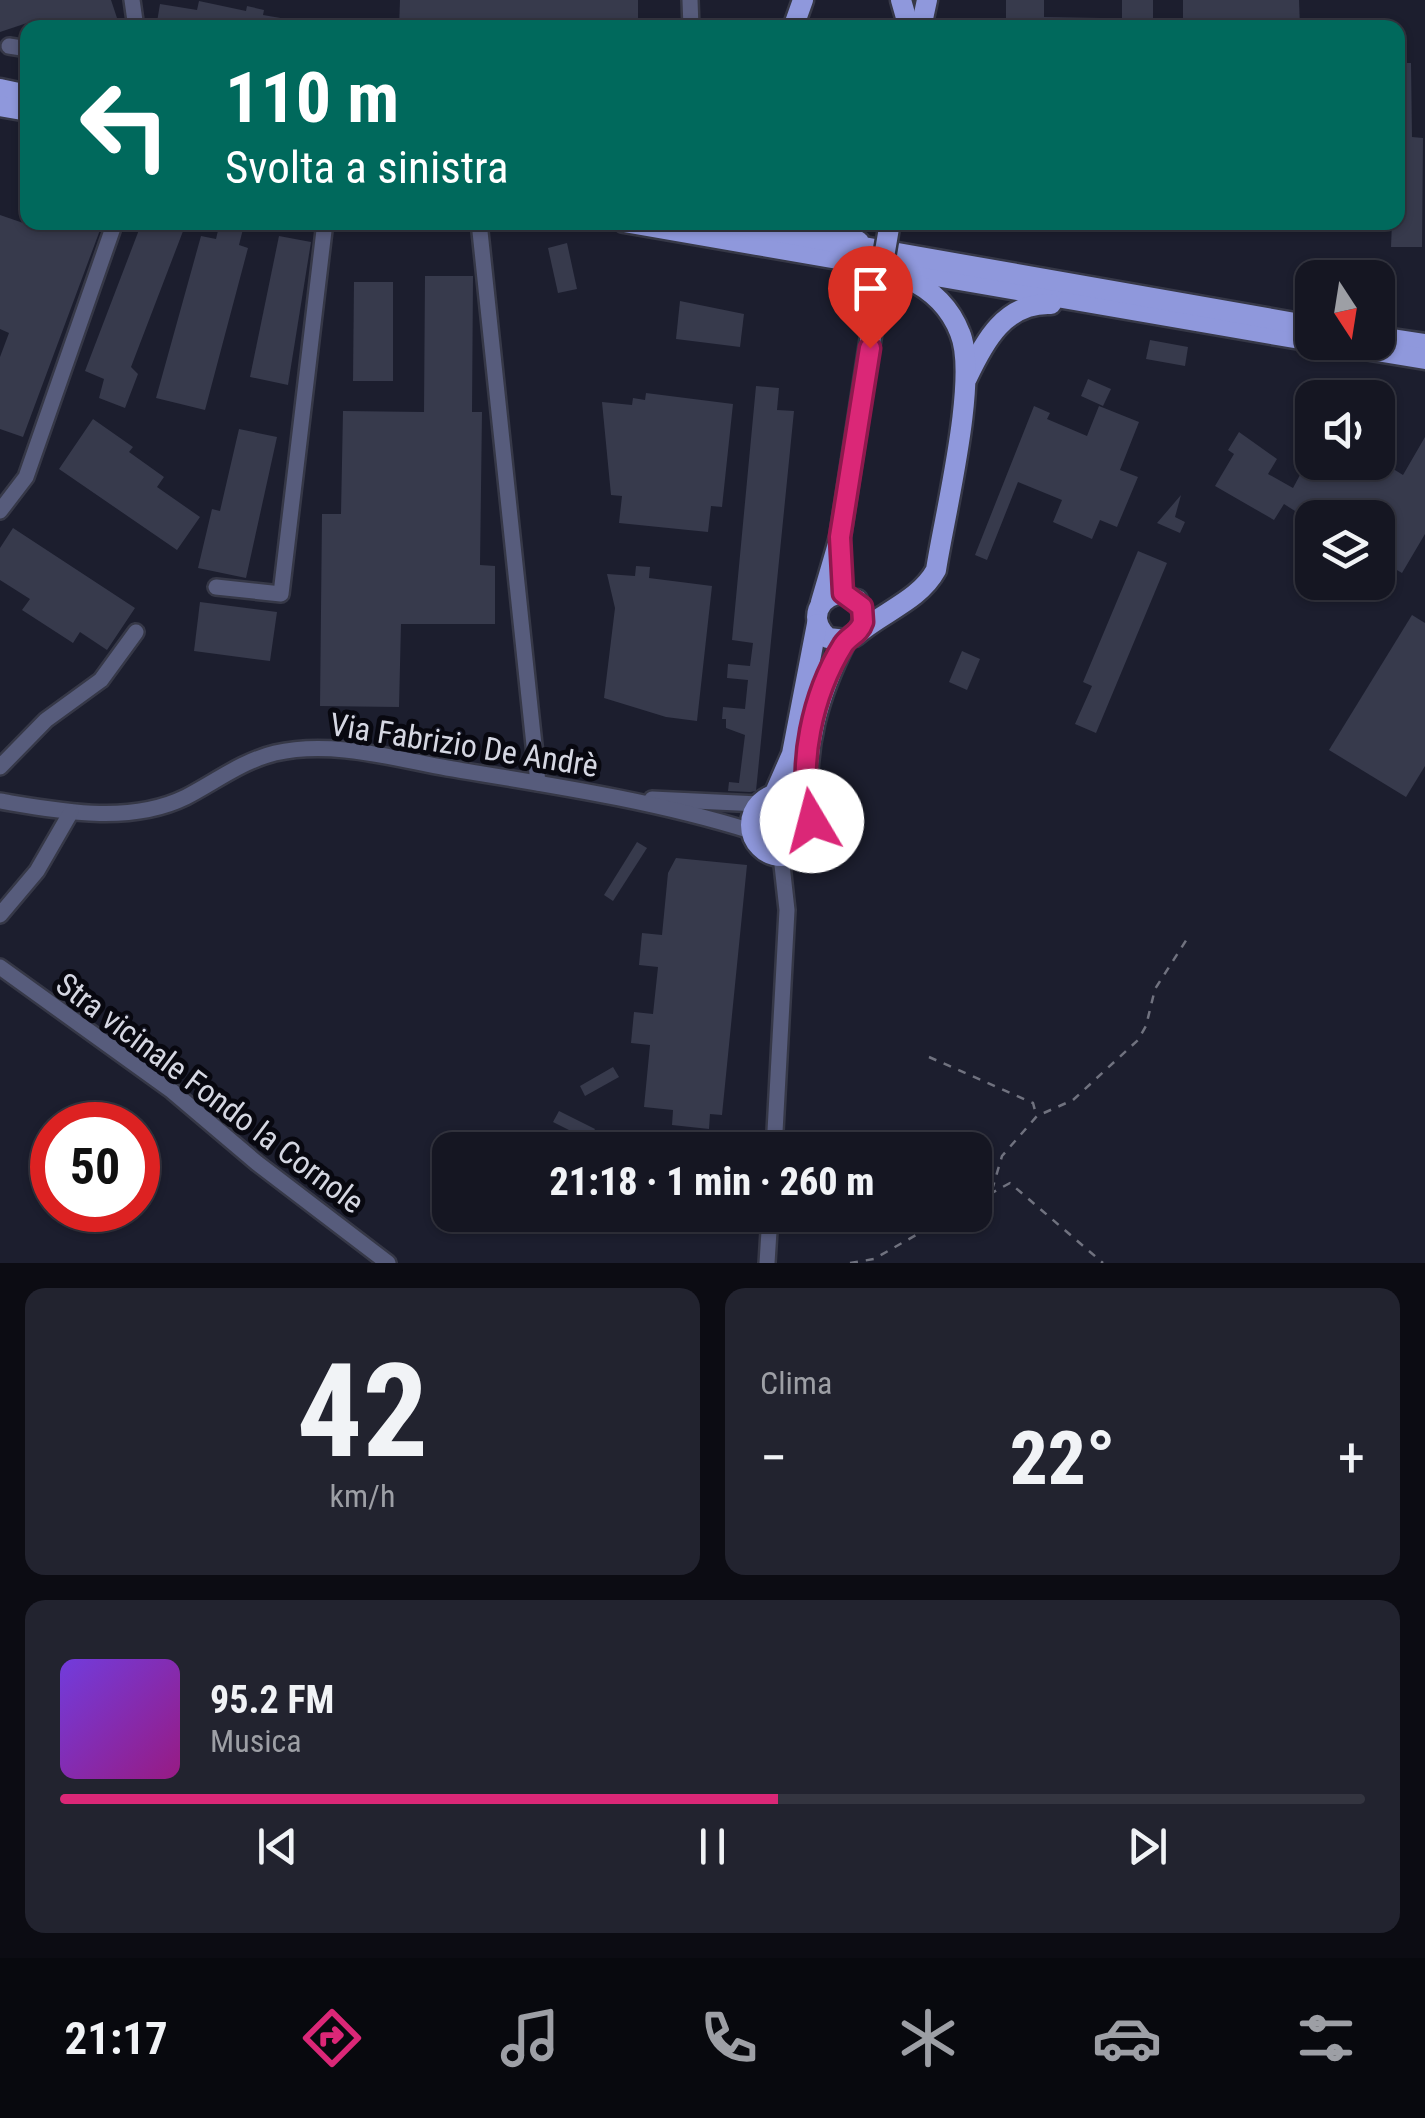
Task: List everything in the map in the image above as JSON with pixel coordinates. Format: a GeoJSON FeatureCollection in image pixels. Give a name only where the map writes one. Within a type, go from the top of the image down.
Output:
{"type":"FeatureCollection","features":[{"type":"Feature","properties":{"kind":"main road"},"geometry":{"type":"LineString","coordinates":[[680,230],[1295,323]]}},
{"type":"Feature","properties":{"kind":"main road"},"geometry":{"type":"LineString","coordinates":[[755,230],[1092,304],[1295,338]]}},
{"type":"Feature","properties":{"kind":"main road"},"geometry":{"type":"LineString","coordinates":[[817,624],[828,638],[850,638],[927,586],[936,570],[966,380],[962,335],[947,308],[927,288],[861,256],[836,230]]}},
{"type":"Feature","properties":{"kind":"main road"},"geometry":{"type":"LineString","coordinates":[[840,537],[850,597],[864,615],[822,688],[805,776],[810,811],[808,842],[792,855],[782,856],[762,849],[751,831],[792,754],[821,602],[840,537],[889,230]]}},
{"type":"Feature","properties":{"kind":"main road"},"geometry":{"type":"LineString","coordinates":[[966,380],[992,332],[1008,316],[1036,304],[1092,304]]}},
{"type":"Feature","properties":{"kind":"main road"},"geometry":{"type":"LineString","coordinates":[[1395,340],[1425,344]]}},
{"type":"Feature","properties":{"kind":"main road"},"geometry":{"type":"LineString","coordinates":[[1395,354],[1425,359]]}},
{"type":"Feature","properties":{"kind":"main road"},"geometry":{"type":"LineString","coordinates":[[821,602],[850,597],[904,601]]}},
{"type":"Feature","properties":{"kind":"main road"},"geometry":{"type":"LineString","coordinates":[[766,799],[794,797],[810,811]]}},
{"type":"Feature","properties":{"kind":"street"},"geometry":{"type":"LineString","coordinates":[[8,46],[20,48]]}},
{"type":"Feature","properties":{"kind":"street"},"geometry":{"type":"LineString","coordinates":[[0,511],[26,476],[112,230]]}},
{"type":"Feature","properties":{"kind":"street"},"geometry":{"type":"LineString","coordinates":[[216,587],[280,594],[324,230]]}},
{"type":"Feature","properties":{"kind":"street"},"geometry":{"type":"LineString","coordinates":[[480,230],[538,783]]}},
{"type":"Feature","properties":{"kind":"street"},"geometry":{"type":"LineString","coordinates":[[0,767],[46,720],[101,680],[136,632]]}},
{"type":"Feature","properties":{"kind":"street","name":"Via Fabrizio De Andrè"},"geometry":{"type":"LineString","coordinates":[[0,801],[71,812],[120,814],[182,799],[235,769],[275,753],[332,748],[633,799]]}},
{"type":"Feature","properties":{"kind":"street"},"geometry":{"type":"LineString","coordinates":[[633,799],[766,799]]}},
{"type":"Feature","properties":{"kind":"street"},"geometry":{"type":"LineString","coordinates":[[633,799],[751,831]]}},
{"type":"Feature","properties":{"kind":"street"},"geometry":{"type":"LineString","coordinates":[[0,915],[37,870],[71,812]]}},
{"type":"Feature","properties":{"kind":"street"},"geometry":{"type":"LineString","coordinates":[[775,1132],[787,910],[782,856]]}},
{"type":"Feature","properties":{"kind":"street","name":"Stra vicinale Fondo la Cornole"},"geometry":{"type":"LineString","coordinates":[[0,967],[172,1090],[300,1198],[388,1263]]}},
{"type":"Feature","properties":{"kind":"street"},"geometry":{"type":"LineString","coordinates":[[767,1263],[769,1232]]}},
{"type":"Feature","properties":{"kind":"path"},"geometry":{"type":"LineString","coordinates":[[992,1190],[1002,1156],[1037,1116],[1073,1100],[1138,1040],[1146,1026],[1155,988],[1187,939]]}},
{"type":"Feature","properties":{"kind":"path"},"geometry":{"type":"LineString","coordinates":[[928,1056],[1034,1103],[1037,1116]]}},
{"type":"Feature","properties":{"kind":"path"},"geometry":{"type":"LineString","coordinates":[[992,1190],[1010,1183],[1018,1188],[1103,1263]]}},
{"type":"Feature","properties":{"kind":"path"},"geometry":{"type":"LineString","coordinates":[[850,1263],[874,1259],[921,1232]]}},
{"type":"Feature","properties":{"kind":"building"},"geometry":{"type":"Polygon","coordinates":[[[0,0],[111,0],[118,20],[20,20],[20,25],[0,32],[0,0]]]}},
{"type":"Feature","properties":{"kind":"building"},"geometry":{"type":"Polygon","coordinates":[[[400,0],[638,0],[638,20],[399,20],[400,0]]]}},
{"type":"Feature","properties":{"kind":"building"},"geometry":{"type":"Polygon","coordinates":[[[1006,0],[1044,0],[1044,17],[1102,18],[1102,20],[1006,20],[1006,0]]]}},
{"type":"Feature","properties":{"kind":"building"},"geometry":{"type":"Polygon","coordinates":[[[1122,0],[1153,0],[1153,20],[1122,20],[1122,0]]]}},
{"type":"Feature","properties":{"kind":"building"},"geometry":{"type":"Polygon","coordinates":[[[1183,0],[1299,0],[1300,20],[1183,20],[1183,0]]]}},
{"type":"Feature","properties":{"kind":"building"},"geometry":{"type":"Polygon","coordinates":[[[199,1],[246,11],[247,6],[264,10],[263,15],[292,20],[157,20],[160,4],[197,10],[199,1]]]}},
{"type":"Feature","properties":{"kind":"building"},"geometry":{"type":"Polygon","coordinates":[[[1405,63],[1411,63],[1412,137],[1423,138],[1422,247],[1391,247],[1392,230],[1405,230],[1405,63]]]}},
{"type":"Feature","properties":{"kind":"building"},"geometry":{"type":"Polygon","coordinates":[[[0,215],[20,222],[20,230],[100,230],[23,437],[0,429],[0,357],[9,333],[0,329],[0,215]]]}},
{"type":"Feature","properties":{"kind":"building"},"geometry":{"type":"Polygon","coordinates":[[[139,230],[183,230],[131,367],[138,374],[125,408],[99,398],[104,379],[85,371],[139,230]]]}},
{"type":"Feature","properties":{"kind":"building"},"geometry":{"type":"Polygon","coordinates":[[[218,230],[243,230],[239,245],[248,248],[205,410],[156,398],[201,236],[216,239],[218,230]]]}},
{"type":"Feature","properties":{"kind":"building"},"geometry":{"type":"Polygon","coordinates":[[[279,236],[311,242],[288,385],[250,377],[279,236]]]}},
{"type":"Feature","properties":{"kind":"building"},"geometry":{"type":"Polygon","coordinates":[[[567,243],[577,289],[558,293],[548,248],[567,243]]]}},
{"type":"Feature","properties":{"kind":"building"},"geometry":{"type":"Polygon","coordinates":[[[425,276],[473,276],[472,412],[482,412],[480,565],[495,566],[495,624],[401,624],[399,707],[320,706],[322,514],[341,514],[343,411],[424,412],[425,276]]]}},
{"type":"Feature","properties":{"kind":"building"},"geometry":{"type":"Polygon","coordinates":[[[354,282],[393,282],[393,381],[353,381],[354,282]]]}},
{"type":"Feature","properties":{"kind":"building"},"geometry":{"type":"Polygon","coordinates":[[[680,301],[744,314],[740,347],[676,339],[680,301]]]}},
{"type":"Feature","properties":{"kind":"building"},"geometry":{"type":"Polygon","coordinates":[[[1150,340],[1188,347],[1185,366],[1146,359],[1150,340]]]}},
{"type":"Feature","properties":{"kind":"building"},"geometry":{"type":"Polygon","coordinates":[[[1088,379],[1111,389],[1103,406],[1081,396],[1088,379]]]}},
{"type":"Feature","properties":{"kind":"building"},"geometry":{"type":"Polygon","coordinates":[[[756,386],[779,388],[777,410],[794,411],[756,791],[750,792],[728,791],[729,782],[739,783],[745,735],[726,728],[726,719],[722,719],[723,707],[745,709],[748,680],[727,678],[728,664],[750,666],[753,643],[732,640],[756,386]]]}},
{"type":"Feature","properties":{"kind":"building"},"geometry":{"type":"Polygon","coordinates":[[[646,393],[733,404],[722,507],[711,506],[708,532],[619,523],[622,496],[611,495],[602,402],[632,405],[633,398],[645,400],[646,393]]]}},
{"type":"Feature","properties":{"kind":"building"},"geometry":{"type":"Polygon","coordinates":[[[1034,406],[1050,413],[1047,419],[1087,436],[1099,406],[1139,422],[1120,470],[1138,477],[1117,527],[1100,520],[1092,539],[1053,522],[1062,500],[1018,482],[987,560],[975,555],[1034,406]]]}},
{"type":"Feature","properties":{"kind":"building"},"geometry":{"type":"Polygon","coordinates":[[[93,419],[133,447],[129,452],[164,477],[157,487],[200,517],[177,550],[59,469],[93,419]]]}},
{"type":"Feature","properties":{"kind":"building"},"geometry":{"type":"Polygon","coordinates":[[[239,429],[277,437],[246,578],[198,568],[212,509],[220,511],[239,429]]]}},
{"type":"Feature","properties":{"kind":"building"},"geometry":{"type":"Polygon","coordinates":[[[1239,432],[1277,459],[1268,474],[1293,488],[1297,480],[1395,480],[1395,470],[1403,475],[1425,437],[1425,534],[1402,573],[1395,569],[1395,500],[1295,500],[1295,511],[1284,504],[1274,520],[1215,486],[1234,454],[1228,450],[1239,432]]]}},
{"type":"Feature","properties":{"kind":"building"},"geometry":{"type":"Polygon","coordinates":[[[1181,495],[1175,517],[1185,522],[1180,533],[1157,523],[1181,495]]]}},
{"type":"Feature","properties":{"kind":"building"},"geometry":{"type":"Polygon","coordinates":[[[13,528],[135,608],[107,650],[80,632],[73,643],[22,610],[30,599],[0,580],[0,548],[13,528]]]}},
{"type":"Feature","properties":{"kind":"building"},"geometry":{"type":"Polygon","coordinates":[[[1138,551],[1167,563],[1096,733],[1075,724],[1092,686],[1083,682],[1138,551]]]}},
{"type":"Feature","properties":{"kind":"building"},"geometry":{"type":"Polygon","coordinates":[[[636,566],[650,567],[649,578],[712,586],[697,721],[666,717],[604,698],[615,608],[607,574],[635,576],[636,566]]]}},
{"type":"Feature","properties":{"kind":"building"},"geometry":{"type":"Polygon","coordinates":[[[200,602],[277,612],[270,661],[194,651],[200,602]]]}},
{"type":"Feature","properties":{"kind":"building"},"geometry":{"type":"Polygon","coordinates":[[[1412,615],[1425,623],[1425,766],[1406,797],[1329,750],[1412,615]]]}},
{"type":"Feature","properties":{"kind":"building"},"geometry":{"type":"Polygon","coordinates":[[[962,651],[980,659],[967,690],[949,682],[962,651]]]}},
{"type":"Feature","properties":{"kind":"building"},"geometry":{"type":"Polygon","coordinates":[[[637,842],[647,848],[613,901],[604,895],[637,842]]]}},
{"type":"Feature","properties":{"kind":"building"},"geometry":{"type":"Polygon","coordinates":[[[676,858],[747,865],[722,1115],[710,1114],[709,1129],[672,1125],[673,1110],[644,1107],[650,1045],[631,1043],[634,1012],[653,1014],[658,967],[639,965],[642,933],[662,935],[668,873],[676,858]]]}},
{"type":"Feature","properties":{"kind":"building"},"geometry":{"type":"Polygon","coordinates":[[[613,1067],[619,1077],[585,1096],[580,1086],[613,1067]]]}},
{"type":"Feature","properties":{"kind":"building"},"geometry":{"type":"Polygon","coordinates":[[[559,1111],[595,1129],[573,1132],[553,1122],[559,1111]]]}},
{"type":"Feature","properties":{"kind":"route"},"geometry":{"type":"LineString","coordinates":[[812,821],[805,776],[822,688],[846,640],[860,630],[864,615],[857,600],[843,593],[840,537],[870,348]]}}]}
